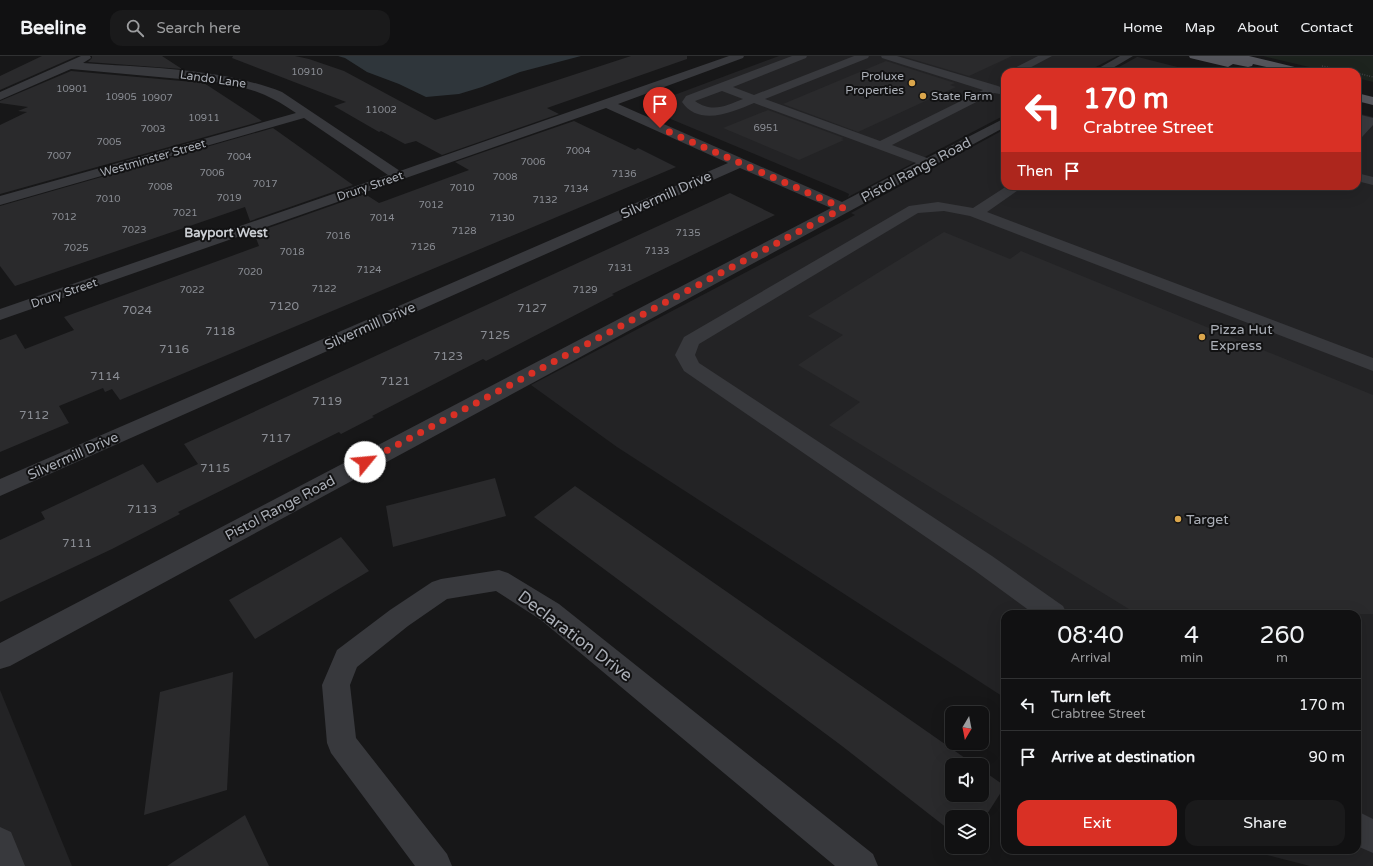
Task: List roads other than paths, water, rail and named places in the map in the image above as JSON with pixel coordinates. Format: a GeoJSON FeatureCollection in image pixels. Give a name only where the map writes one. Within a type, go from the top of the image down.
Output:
{"type":"FeatureCollection","features":[{"type":"Feature","properties":{"kind":"main road"},"geometry":{"type":"LineString","coordinates":[[1194,56],[1242,68]]}},
{"type":"Feature","properties":{"kind":"main road"},"geometry":{"type":"LineString","coordinates":[[1215,56],[1265,68]]}},
{"type":"Feature","properties":{"kind":"main road"},"geometry":{"type":"LineString","coordinates":[[1235,56],[1286,68]]}},
{"type":"Feature","properties":{"kind":"main road"},"geometry":{"type":"LineString","coordinates":[[1361,91],[1373,94]]}},
{"type":"Feature","properties":{"kind":"main road"},"geometry":{"type":"LineString","coordinates":[[1361,98],[1373,101]]}},
{"type":"Feature","properties":{"kind":"street"},"geometry":{"type":"LineString","coordinates":[[0,96],[73,66],[91,56]]}},
{"type":"Feature","properties":{"kind":"street","name":"Drury Street"},"geometry":{"type":"LineString","coordinates":[[0,315],[607,104],[740,56]]}},
{"type":"Feature","properties":{"kind":"street"},"geometry":{"type":"LineString","coordinates":[[802,56],[722,86],[690,99],[688,102],[691,105],[714,112],[721,112],[864,56]]}},
{"type":"Feature","properties":{"kind":"street"},"geometry":{"type":"LineString","coordinates":[[886,56],[996,86]]}},
{"type":"Feature","properties":{"kind":"street"},"geometry":{"type":"LineString","coordinates":[[1022,68],[1047,56]]}},
{"type":"Feature","properties":{"kind":"street"},"geometry":{"type":"LineString","coordinates":[[1106,68],[1128,56]]}},
{"type":"Feature","properties":{"kind":"street","name":"Lando Lane"},"geometry":{"type":"LineString","coordinates":[[73,66],[236,80],[259,86],[278,94],[398,176]]}},
{"type":"Feature","properties":{"kind":"street"},"geometry":{"type":"LineString","coordinates":[[722,86],[928,163]]}},
{"type":"Feature","properties":{"kind":"street"},"geometry":{"type":"LineString","coordinates":[[880,146],[996,86]]}},
{"type":"Feature","properties":{"kind":"street"},"geometry":{"type":"LineString","coordinates":[[607,104],[843,208]]}},
{"type":"Feature","properties":{"kind":"street","name":"Westminster Street"},"geometry":{"type":"LineString","coordinates":[[0,201],[306,114]]}},
{"type":"Feature","properties":{"kind":"street"},"geometry":{"type":"LineString","coordinates":[[1361,119],[1372,122]]}},
{"type":"Feature","properties":{"kind":"street"},"geometry":{"type":"LineString","coordinates":[[1361,131],[1372,122]]}},
{"type":"Feature","properties":{"kind":"street","name":"Pistol Range Road"},"geometry":{"type":"LineString","coordinates":[[0,657],[1001,124]]}},
{"type":"Feature","properties":{"kind":"street","name":"Silvermill Drive"},"geometry":{"type":"LineString","coordinates":[[0,488],[739,163]]}},
{"type":"Feature","properties":{"kind":"street"},"geometry":{"type":"LineString","coordinates":[[1361,177],[1373,181]]}},
{"type":"Feature","properties":{"kind":"street"},"geometry":{"type":"LineString","coordinates":[[975,213],[1011,190]]}},
{"type":"Feature","properties":{"kind":"street"},"geometry":{"type":"LineString","coordinates":[[1048,610],[983,563],[691,367],[685,354],[692,341],[914,209],[932,205],[953,206],[975,213],[1373,365]]}},
{"type":"Feature","properties":{"kind":"street","name":"Declaration Drive"},"geometry":{"type":"LineString","coordinates":[[435,866],[342,743],[336,685],[347,659],[399,618],[441,589],[499,580],[550,612],[861,866]]}},
{"type":"Feature","properties":{"kind":"street"},"geometry":{"type":"LineString","coordinates":[[1361,830],[1373,837]]}},
{"type":"Feature","properties":{"kind":"street"},"geometry":{"type":"LineString","coordinates":[[0,843],[8,866]]}},
{"type":"Feature","properties":{"kind":"place","name":"Proluxe Properties"},"geometry":{"type":"Point","coordinates":[912,83]}},
{"type":"Feature","properties":{"kind":"place","name":"State Farm"},"geometry":{"type":"Point","coordinates":[923,96]}},
{"type":"Feature","properties":{"kind":"place","name":"Pizza Hut Express"},"geometry":{"type":"Point","coordinates":[1202,337]}},
{"type":"Feature","properties":{"kind":"place","name":"Target"},"geometry":{"type":"Point","coordinates":[1178,519]}},
{"type":"Feature","properties":{"kind":"district","name":"Bayport West"},"geometry":{"type":"Point","coordinates":[226,233]}}]}
